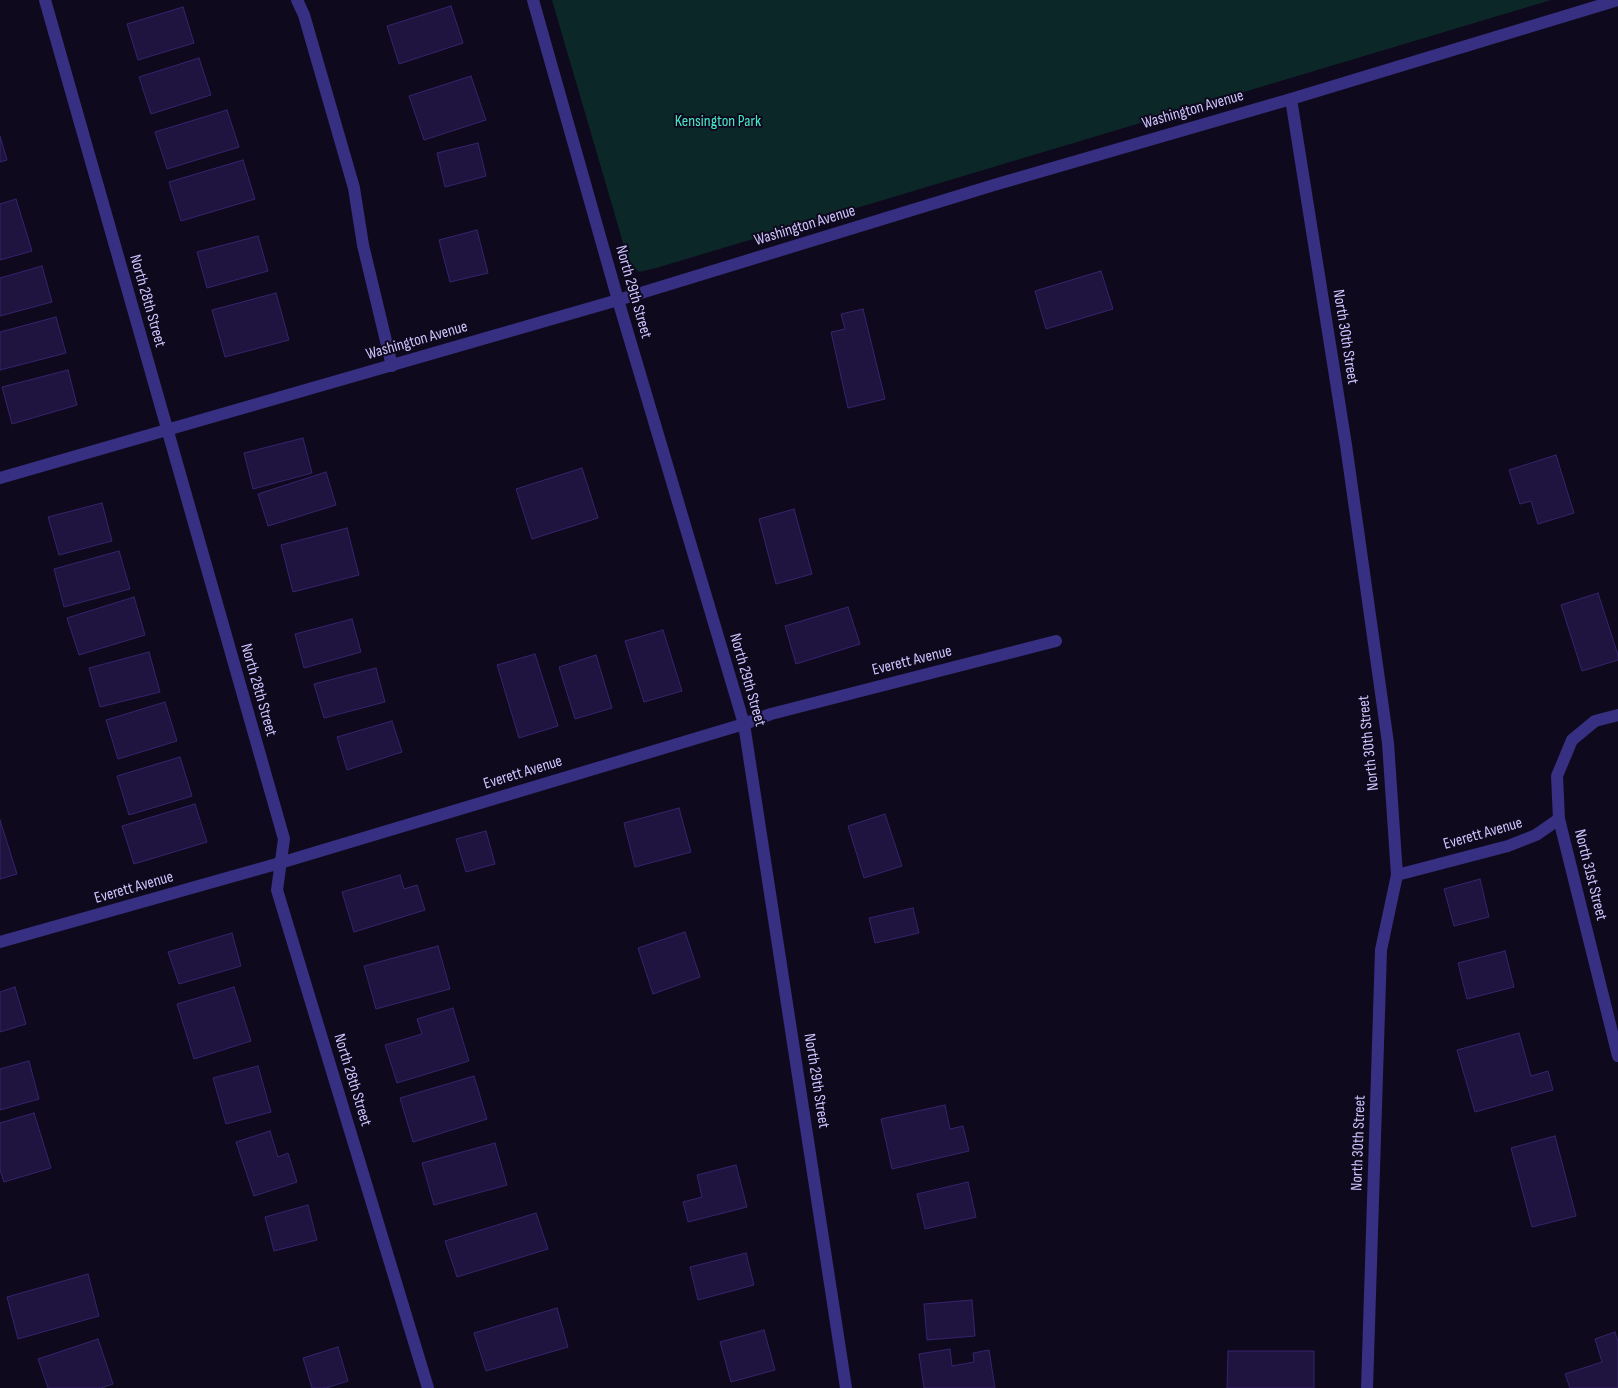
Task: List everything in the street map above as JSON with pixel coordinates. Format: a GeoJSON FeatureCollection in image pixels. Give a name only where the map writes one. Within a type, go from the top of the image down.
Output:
{"type":"FeatureCollection","features":[{"type":"Feature","properties":{"kind":"street","name":"North 28th Street"},"geometry":{"type":"LineString","coordinates":[[45,0],[284,839],[277,890],[428,1388]]}},
{"type":"Feature","properties":{"kind":"street"},"geometry":{"type":"LineString","coordinates":[[297,0],[304,15],[354,188],[363,245],[392,366]]}},
{"type":"Feature","properties":{"kind":"street","name":"North 29th Street"},"geometry":{"type":"LineString","coordinates":[[533,0],[618,300],[744,724],[846,1388]]}},
{"type":"Feature","properties":{"kind":"street","name":"Washington Avenue"},"geometry":{"type":"LineString","coordinates":[[0,478],[618,300],[985,188],[1291,99],[1618,0]]}},
{"type":"Feature","properties":{"kind":"street","name":"North 30th Street"},"geometry":{"type":"LineString","coordinates":[[1291,99],[1346,445],[1385,724],[1397,875],[1381,950],[1367,1388]]}},
{"type":"Feature","properties":{"kind":"street","name":"Everett Avenue"},"geometry":{"type":"LineString","coordinates":[[0,942],[280,863],[744,724],[771,714],[1056,641]]}},
{"type":"Feature","properties":{"kind":"street"},"geometry":{"type":"LineString","coordinates":[[1559,819],[1557,776],[1572,740],[1595,721],[1618,714]]}},
{"type":"Feature","properties":{"kind":"street","name":"Everett Avenue"},"geometry":{"type":"LineString","coordinates":[[1397,875],[1508,846],[1536,835],[1559,819]]}},
{"type":"Feature","properties":{"kind":"street","name":"North 31st Street"},"geometry":{"type":"LineString","coordinates":[[1559,819],[1618,1056]]}},
{"type":"Feature","properties":{"kind":"green space","name":"Kensington Park"},"geometry":{"type":"Polygon","coordinates":[[[552,0],[1551,0],[639,272],[629,263],[552,0]]]}},
{"type":"Feature","properties":{"kind":"building"},"geometry":{"type":"Polygon","coordinates":[[[451,6],[463,43],[399,64],[387,26],[451,6]]]}},
{"type":"Feature","properties":{"kind":"building"},"geometry":{"type":"Polygon","coordinates":[[[183,7],[194,43],[138,60],[127,24],[183,7]]]}},
{"type":"Feature","properties":{"kind":"building"},"geometry":{"type":"Polygon","coordinates":[[[199,58],[211,95],[151,114],[139,77],[199,58]]]}},
{"type":"Feature","properties":{"kind":"building"},"geometry":{"type":"Polygon","coordinates":[[[471,76],[486,120],[424,140],[409,96],[471,76]]]}},
{"type":"Feature","properties":{"kind":"building"},"geometry":{"type":"Polygon","coordinates":[[[227,110],[239,147],[167,169],[155,132],[227,110]]]}},
{"type":"Feature","properties":{"kind":"building"},"geometry":{"type":"Polygon","coordinates":[[[0,136],[7,160],[0,162],[0,136]]]}},
{"type":"Feature","properties":{"kind":"building"},"geometry":{"type":"Polygon","coordinates":[[[478,143],[486,176],[445,187],[437,153],[478,143]]]}},
{"type":"Feature","properties":{"kind":"building"},"geometry":{"type":"Polygon","coordinates":[[[243,160],[255,199],[181,221],[169,182],[243,160]]]}},
{"type":"Feature","properties":{"kind":"building"},"geometry":{"type":"Polygon","coordinates":[[[16,199],[32,251],[0,260],[0,204],[16,199]]]}},
{"type":"Feature","properties":{"kind":"building"},"geometry":{"type":"Polygon","coordinates":[[[477,230],[488,273],[450,282],[439,240],[477,230]]]}},
{"type":"Feature","properties":{"kind":"building"},"geometry":{"type":"Polygon","coordinates":[[[258,236],[268,271],[207,288],[197,252],[258,236]]]}},
{"type":"Feature","properties":{"kind":"building"},"geometry":{"type":"Polygon","coordinates":[[[42,266],[52,302],[0,316],[0,278],[42,266]]]}},
{"type":"Feature","properties":{"kind":"building"},"geometry":{"type":"Polygon","coordinates":[[[1101,271],[1113,309],[1046,329],[1035,291],[1101,271]]]}},
{"type":"Feature","properties":{"kind":"building"},"geometry":{"type":"Polygon","coordinates":[[[276,293],[289,340],[225,357],[212,310],[276,293]]]}},
{"type":"Feature","properties":{"kind":"building"},"geometry":{"type":"Polygon","coordinates":[[[863,309],[885,399],[848,408],[831,332],[845,329],[841,314],[863,309]]]}},
{"type":"Feature","properties":{"kind":"building"},"geometry":{"type":"Polygon","coordinates":[[[56,317],[66,353],[0,370],[0,332],[56,317]]]}},
{"type":"Feature","properties":{"kind":"building"},"geometry":{"type":"Polygon","coordinates":[[[68,370],[77,405],[12,424],[2,387],[68,370]]]}},
{"type":"Feature","properties":{"kind":"building"},"geometry":{"type":"Polygon","coordinates":[[[303,438],[312,473],[253,489],[244,453],[303,438]]]}},
{"type":"Feature","properties":{"kind":"building"},"geometry":{"type":"Polygon","coordinates":[[[1556,455],[1574,513],[1538,524],[1531,501],[1520,504],[1509,470],[1556,455]]]}},
{"type":"Feature","properties":{"kind":"building"},"geometry":{"type":"Polygon","coordinates":[[[582,468],[598,518],[532,539],[516,489],[582,468]]]}},
{"type":"Feature","properties":{"kind":"building"},"geometry":{"type":"Polygon","coordinates":[[[326,472],[336,505],[268,526],[258,494],[326,472]]]}},
{"type":"Feature","properties":{"kind":"building"},"geometry":{"type":"Polygon","coordinates":[[[102,503],[112,541],[59,555],[48,517],[102,503]]]}},
{"type":"Feature","properties":{"kind":"building"},"geometry":{"type":"Polygon","coordinates":[[[794,509],[812,574],[776,584],[759,519],[794,509]]]}},
{"type":"Feature","properties":{"kind":"building"},"geometry":{"type":"Polygon","coordinates":[[[347,528],[359,575],[293,592],[281,545],[347,528]]]}},
{"type":"Feature","properties":{"kind":"building"},"geometry":{"type":"Polygon","coordinates":[[[119,551],[130,589],[64,607],[54,569],[119,551]]]}},
{"type":"Feature","properties":{"kind":"building"},"geometry":{"type":"Polygon","coordinates":[[[1598,593],[1618,660],[1582,671],[1561,605],[1598,593]]]}},
{"type":"Feature","properties":{"kind":"building"},"geometry":{"type":"Polygon","coordinates":[[[134,597],[145,635],[79,655],[67,618],[134,597]]]}},
{"type":"Feature","properties":{"kind":"building"},"geometry":{"type":"Polygon","coordinates":[[[848,607],[860,644],[796,664],[785,626],[848,607]]]}},
{"type":"Feature","properties":{"kind":"building"},"geometry":{"type":"Polygon","coordinates":[[[352,619],[361,652],[304,668],[295,634],[352,619]]]}},
{"type":"Feature","properties":{"kind":"building"},"geometry":{"type":"Polygon","coordinates":[[[663,630],[682,691],[644,702],[625,641],[663,630]]]}},
{"type":"Feature","properties":{"kind":"building"},"geometry":{"type":"Polygon","coordinates":[[[149,652],[160,692],[100,707],[89,668],[149,652]]]}},
{"type":"Feature","properties":{"kind":"building"},"geometry":{"type":"Polygon","coordinates":[[[535,654],[558,726],[519,738],[497,665],[535,654]]]}},
{"type":"Feature","properties":{"kind":"building"},"geometry":{"type":"Polygon","coordinates":[[[596,655],[612,708],[575,719],[559,667],[596,655]]]}},
{"type":"Feature","properties":{"kind":"building"},"geometry":{"type":"Polygon","coordinates":[[[376,668],[385,702],[324,718],[314,684],[376,668]]]}},
{"type":"Feature","properties":{"kind":"building"},"geometry":{"type":"Polygon","coordinates":[[[165,702],[177,741],[118,759],[106,720],[165,702]]]}},
{"type":"Feature","properties":{"kind":"building"},"geometry":{"type":"Polygon","coordinates":[[[392,721],[402,752],[347,770],[337,737],[392,721]]]}},
{"type":"Feature","properties":{"kind":"building"},"geometry":{"type":"Polygon","coordinates":[[[180,757],[192,796],[129,815],[117,776],[180,757]]]}},
{"type":"Feature","properties":{"kind":"building"},"geometry":{"type":"Polygon","coordinates":[[[195,804],[207,842],[134,864],[122,826],[195,804]]]}},
{"type":"Feature","properties":{"kind":"building"},"geometry":{"type":"Polygon","coordinates":[[[679,808],[691,852],[635,867],[624,823],[679,808]]]}},
{"type":"Feature","properties":{"kind":"building"},"geometry":{"type":"Polygon","coordinates":[[[885,814],[902,866],[864,878],[848,826],[885,814]]]}},
{"type":"Feature","properties":{"kind":"building"},"geometry":{"type":"Polygon","coordinates":[[[0,820],[17,874],[0,879],[0,820]]]}},
{"type":"Feature","properties":{"kind":"building"},"geometry":{"type":"Polygon","coordinates":[[[486,831],[495,864],[466,872],[456,839],[486,831]]]}},
{"type":"Feature","properties":{"kind":"building"},"geometry":{"type":"Polygon","coordinates":[[[400,875],[404,889],[417,885],[425,910],[354,932],[342,892],[400,875]]]}},
{"type":"Feature","properties":{"kind":"building"},"geometry":{"type":"Polygon","coordinates":[[[1480,879],[1489,917],[1454,926],[1444,889],[1480,879]]]}},
{"type":"Feature","properties":{"kind":"building"},"geometry":{"type":"Polygon","coordinates":[[[913,908],[919,933],[875,943],[869,918],[913,908]]]}},
{"type":"Feature","properties":{"kind":"building"},"geometry":{"type":"Polygon","coordinates":[[[685,932],[700,977],[653,994],[638,948],[685,932]]]}},
{"type":"Feature","properties":{"kind":"building"},"geometry":{"type":"Polygon","coordinates":[[[232,933],[241,966],[179,984],[168,952],[232,933]]]}},
{"type":"Feature","properties":{"kind":"building"},"geometry":{"type":"Polygon","coordinates":[[[438,946],[450,989],[376,1009],[364,966],[438,946]]]}},
{"type":"Feature","properties":{"kind":"building"},"geometry":{"type":"Polygon","coordinates":[[[1505,951],[1514,987],[1467,999],[1458,963],[1505,951]]]}},
{"type":"Feature","properties":{"kind":"building"},"geometry":{"type":"Polygon","coordinates":[[[15,987],[26,1024],[0,1032],[0,992],[15,987]]]}},
{"type":"Feature","properties":{"kind":"building"},"geometry":{"type":"Polygon","coordinates":[[[234,987],[251,1041],[194,1059],[177,1004],[234,987]]]}},
{"type":"Feature","properties":{"kind":"building"},"geometry":{"type":"Polygon","coordinates":[[[453,1008],[469,1061],[397,1083],[385,1045],[422,1034],[417,1019],[453,1008]]]}},
{"type":"Feature","properties":{"kind":"building"},"geometry":{"type":"Polygon","coordinates":[[[1519,1033],[1531,1076],[1548,1071],[1553,1090],[1475,1112],[1457,1050],[1519,1033]]]}},
{"type":"Feature","properties":{"kind":"building"},"geometry":{"type":"Polygon","coordinates":[[[29,1061],[39,1099],[0,1110],[0,1069],[29,1061]]]}},
{"type":"Feature","properties":{"kind":"building"},"geometry":{"type":"Polygon","coordinates":[[[258,1066],[271,1112],[226,1124],[213,1078],[258,1066]]]}},
{"type":"Feature","properties":{"kind":"building"},"geometry":{"type":"Polygon","coordinates":[[[474,1076],[487,1119],[413,1142],[400,1098],[474,1076]]]}},
{"type":"Feature","properties":{"kind":"building"},"geometry":{"type":"Polygon","coordinates":[[[945,1105],[950,1129],[963,1126],[969,1151],[892,1169],[881,1119],[945,1105]]]}},
{"type":"Feature","properties":{"kind":"building"},"geometry":{"type":"Polygon","coordinates":[[[34,1113],[51,1168],[4,1182],[0,1170],[0,1123],[34,1113]]]}},
{"type":"Feature","properties":{"kind":"building"},"geometry":{"type":"Polygon","coordinates":[[[270,1131],[278,1157],[288,1153],[297,1182],[254,1196],[236,1142],[270,1131]]]}},
{"type":"Feature","properties":{"kind":"building"},"geometry":{"type":"Polygon","coordinates":[[[1555,1136],[1576,1216],[1532,1227],[1511,1148],[1555,1136]]]}},
{"type":"Feature","properties":{"kind":"building"},"geometry":{"type":"Polygon","coordinates":[[[495,1143],[507,1185],[434,1205],[422,1163],[495,1143]]]}},
{"type":"Feature","properties":{"kind":"building"},"geometry":{"type":"Polygon","coordinates":[[[736,1165],[747,1207],[688,1222],[683,1202],[702,1197],[697,1175],[736,1165]]]}},
{"type":"Feature","properties":{"kind":"building"},"geometry":{"type":"Polygon","coordinates":[[[968,1182],[976,1217],[925,1229],[917,1194],[968,1182]]]}},
{"type":"Feature","properties":{"kind":"building"},"geometry":{"type":"Polygon","coordinates":[[[308,1205],[317,1240],[274,1251],[265,1217],[308,1205]]]}},
{"type":"Feature","properties":{"kind":"building"},"geometry":{"type":"Polygon","coordinates":[[[536,1213],[548,1249],[457,1277],[445,1241],[536,1213]]]}},
{"type":"Feature","properties":{"kind":"building"},"geometry":{"type":"Polygon","coordinates":[[[746,1253],[754,1285],[698,1300],[690,1267],[746,1253]]]}},
{"type":"Feature","properties":{"kind":"building"},"geometry":{"type":"Polygon","coordinates":[[[88,1274],[99,1316],[18,1339],[7,1297],[88,1274]]]}},
{"type":"Feature","properties":{"kind":"building"},"geometry":{"type":"Polygon","coordinates":[[[972,1300],[975,1336],[927,1340],[924,1304],[972,1300]]]}},
{"type":"Feature","properties":{"kind":"building"},"geometry":{"type":"Polygon","coordinates":[[[557,1308],[568,1347],[486,1371],[474,1333],[557,1308]]]}},
{"type":"Feature","properties":{"kind":"building"},"geometry":{"type":"Polygon","coordinates":[[[764,1330],[775,1370],[731,1382],[720,1342],[764,1330]]]}},
{"type":"Feature","properties":{"kind":"building"},"geometry":{"type":"Polygon","coordinates":[[[1615,1332],[1618,1342],[1618,1388],[1570,1388],[1565,1374],[1602,1362],[1595,1339],[1615,1332]]]}},
{"type":"Feature","properties":{"kind":"building"},"geometry":{"type":"Polygon","coordinates":[[[98,1339],[113,1384],[101,1388],[48,1388],[38,1359],[98,1339]]]}},
{"type":"Feature","properties":{"kind":"building"},"geometry":{"type":"Polygon","coordinates":[[[338,1347],[348,1381],[326,1388],[312,1388],[303,1358],[338,1347]]]}},
{"type":"Feature","properties":{"kind":"building"},"geometry":{"type":"Polygon","coordinates":[[[950,1349],[952,1366],[974,1362],[973,1353],[989,1350],[995,1388],[924,1388],[919,1354],[950,1349]]]}},
{"type":"Feature","properties":{"kind":"building"},"geometry":{"type":"Polygon","coordinates":[[[1228,1351],[1314,1351],[1314,1388],[1227,1388],[1228,1351]]]}}]}
